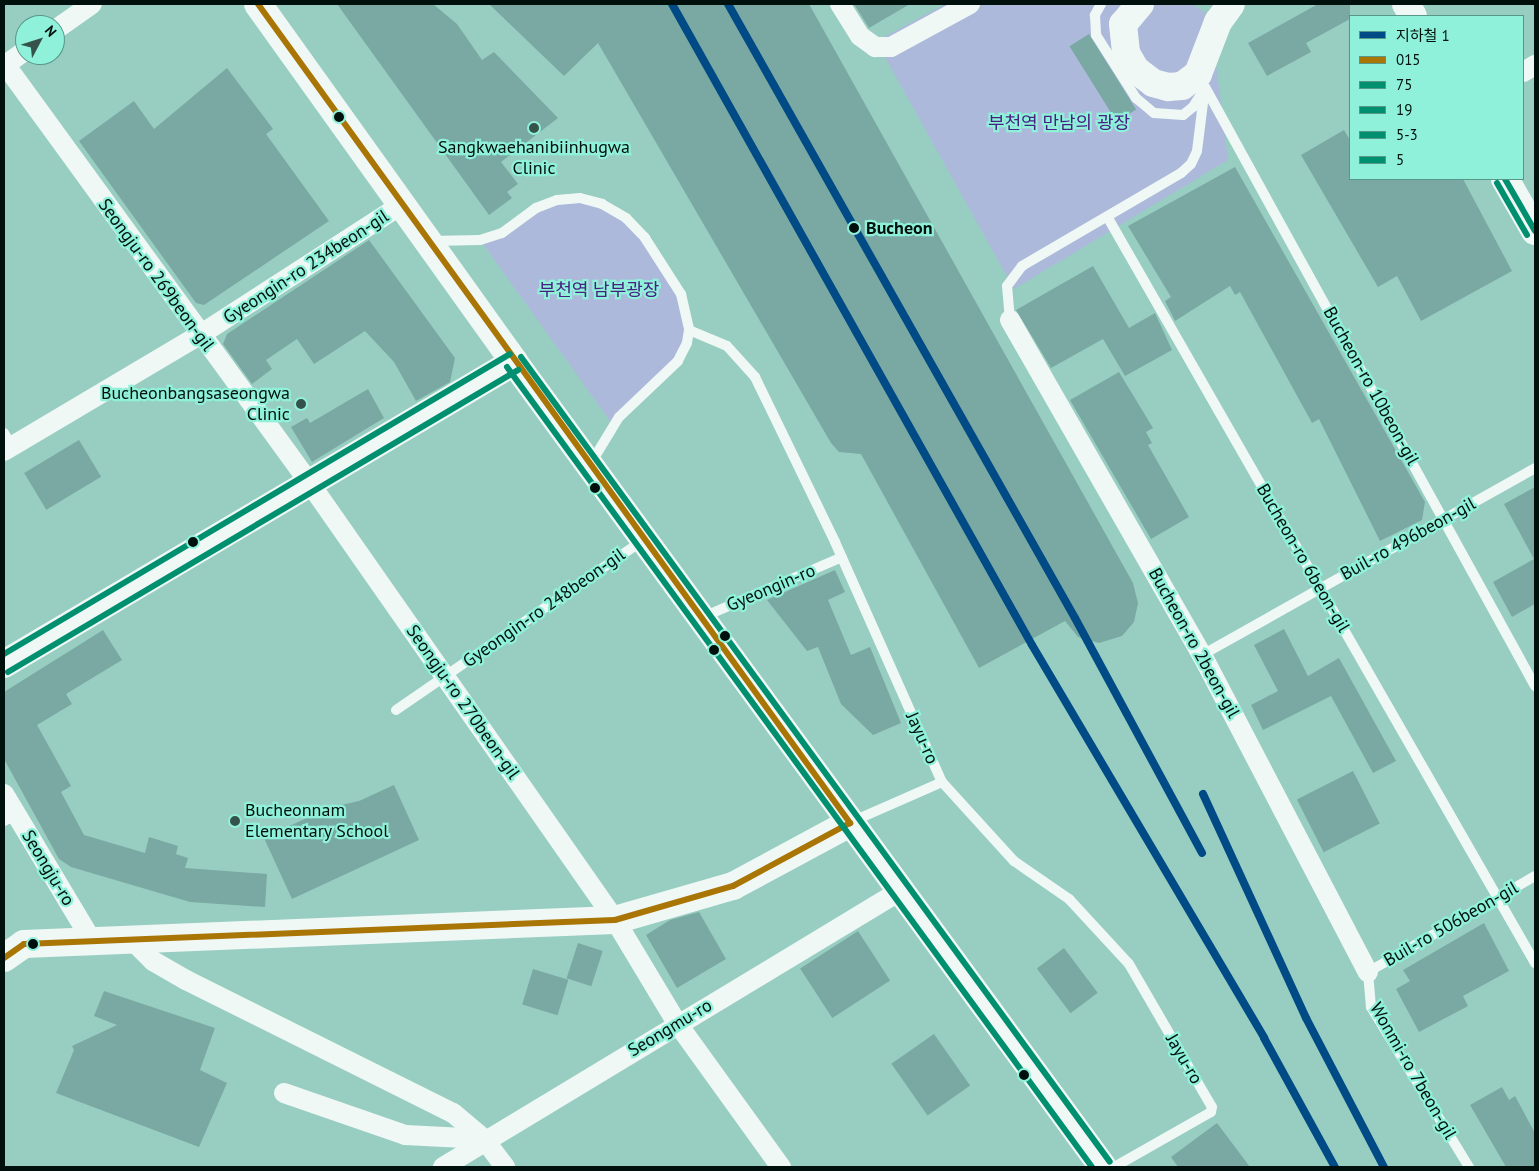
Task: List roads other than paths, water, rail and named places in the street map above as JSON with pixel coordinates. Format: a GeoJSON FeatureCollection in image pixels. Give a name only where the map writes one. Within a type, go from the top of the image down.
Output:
{"type":"FeatureCollection","features":[{"type":"Feature","properties":{"kind":"street"},"geometry":{"type":"LineString","coordinates":[[65,23],[92,4]]}},
{"type":"Feature","properties":{"kind":"street","name":"Gyeongin-ro"},"geometry":{"type":"LineString","coordinates":[[258,4],[700,618],[1103,1167]]}},
{"type":"Feature","properties":{"kind":"street"},"geometry":{"type":"LineString","coordinates":[[840,4],[860,36],[875,47],[891,47],[961,6]]}},
{"type":"Feature","properties":{"kind":"street"},"geometry":{"type":"LineString","coordinates":[[1140,4],[1123,24],[1122,40],[1136,70],[1153,83],[1182,86],[1198,74],[1206,74],[1218,22],[1231,4]]}},
{"type":"Feature","properties":{"kind":"street"},"geometry":{"type":"LineString","coordinates":[[1406,4],[1412,15]]}},
{"type":"Feature","properties":{"kind":"street"},"geometry":{"type":"LineString","coordinates":[[4,65],[15,58]]}},
{"type":"Feature","properties":{"kind":"street","name":"Seongju-ro 269beon-gil"},"geometry":{"type":"LineString","coordinates":[[4,65],[199,336],[311,485]]}},
{"type":"Feature","properties":{"kind":"street"},"geometry":{"type":"LineString","coordinates":[[1524,71],[1535,65]]}},
{"type":"Feature","properties":{"kind":"street"},"geometry":{"type":"LineString","coordinates":[[1507,180],[1535,231]]}},
{"type":"Feature","properties":{"kind":"street","name":"Gyeongin-ro 234beon-gil"},"geometry":{"type":"LineString","coordinates":[[6,444],[199,336],[401,204]]}},
{"type":"Feature","properties":{"kind":"street","name":"Bucheon-ro 2beon-gil"},"geometry":{"type":"LineString","coordinates":[[1010,320],[1202,655],[1368,972]]}},
{"type":"Feature","properties":{"kind":"street"},"geometry":{"type":"LineString","coordinates":[[4,664],[311,485],[514,362]]}},
{"type":"Feature","properties":{"kind":"street","name":"Seongju-ro 270beon-gil"},"geometry":{"type":"LineString","coordinates":[[311,485],[615,920],[677,1023],[781,1167]]}},
{"type":"Feature","properties":{"kind":"street","name":"Seongju-ro"},"geometry":{"type":"LineString","coordinates":[[4,794],[10,818],[92,942]]}},
{"type":"Feature","properties":{"kind":"street"},"geometry":{"type":"LineString","coordinates":[[4,958],[24,944],[615,920],[733,886],[850,823]]}},
{"type":"Feature","properties":{"kind":"street","name":"Seongmu-ro"},"geometry":{"type":"LineString","coordinates":[[443,1167],[484,1139],[900,891]]}},
{"type":"Feature","properties":{"kind":"street"},"geometry":{"type":"LineString","coordinates":[[132,940],[153,961],[186,980],[452,1113],[484,1139],[505,1167]]}},
{"type":"Feature","properties":{"kind":"street"},"geometry":{"type":"LineString","coordinates":[[284,1093],[405,1135],[484,1139]]}},
{"type":"Feature","properties":{"kind":"lane"},"geometry":{"type":"LineString","coordinates":[[1101,4],[1096,15],[1096,35],[1136,98],[1154,113],[1183,115],[1193,107],[1206,74]]}},
{"type":"Feature","properties":{"kind":"lane"},"geometry":{"type":"LineString","coordinates":[[1010,320],[1007,292],[1013,274],[1182,174],[1190,164],[1198,151],[1206,74]]}},
{"type":"Feature","properties":{"kind":"lane","name":"Bucheon-ro 10beon-gil"},"geometry":{"type":"LineString","coordinates":[[1206,74],[1535,686]]}},
{"type":"Feature","properties":{"kind":"lane"},"geometry":{"type":"LineString","coordinates":[[428,241],[480,240],[502,233],[536,208],[557,200],[580,198],[602,204],[626,218],[645,238],[681,294],[689,330],[678,361],[619,417],[590,466]]}},
{"type":"Feature","properties":{"kind":"lane","name":"Bucheon-ro 6beon-gil"},"geometry":{"type":"LineString","coordinates":[[1108,218],[1535,963]]}},
{"type":"Feature","properties":{"kind":"lane","name":"Jayu-ro"},"geometry":{"type":"LineString","coordinates":[[689,330],[727,346],[755,378],[842,557],[942,782],[1014,861],[1069,899],[1129,964],[1212,1107],[1211,1112],[1114,1167]]}},
{"type":"Feature","properties":{"kind":"lane","name":"Buil-ro 496beon-gil"},"geometry":{"type":"LineString","coordinates":[[1202,655],[1535,468]]}},
{"type":"Feature","properties":{"kind":"lane","name":"Gyeongin-ro 248beon-gil"},"geometry":{"type":"LineString","coordinates":[[396,710],[644,540]]}},
{"type":"Feature","properties":{"kind":"lane","name":"Gyeongin-ro"},"geometry":{"type":"LineString","coordinates":[[700,618],[842,557]]}},
{"type":"Feature","properties":{"kind":"lane"},"geometry":{"type":"LineString","coordinates":[[850,823],[942,782]]}},
{"type":"Feature","properties":{"kind":"lane","name":"Buil-ro 506beon-gil"},"geometry":{"type":"LineString","coordinates":[[1368,972],[1535,876]]}},
{"type":"Feature","properties":{"kind":"lane","name":"Wonmi-ro 7beon-gil"},"geometry":{"type":"LineString","coordinates":[[1368,972],[1371,1007],[1469,1167]]}},
{"type":"Feature","properties":{"kind":"metro line","name":"1"},"geometry":{"type":"LineString","coordinates":[[672,4],[1032,645],[1264,1038],[1335,1167]]}},
{"type":"Feature","properties":{"kind":"metro line","name":"1"},"geometry":{"type":"LineString","coordinates":[[728,4],[1075,618],[1202,853]]}},
{"type":"Feature","properties":{"kind":"metro line","name":"1"},"geometry":{"type":"LineString","coordinates":[[1203,794],[1306,1018],[1384,1167]]}},
{"type":"Feature","properties":{"kind":"place","name":"Sangkwaehanibiinhugwa Clinic"},"geometry":{"type":"Point","coordinates":[534,128]}},
{"type":"Feature","properties":{"kind":"place","name":"Bucheon"},"geometry":{"type":"Point","coordinates":[854,228]}},
{"type":"Feature","properties":{"kind":"place","name":"Bucheonbangsaseongwa Clinic"},"geometry":{"type":"Point","coordinates":[301,404]}},
{"type":"Feature","properties":{"kind":"place","name":"Bucheonnam Elementary School"},"geometry":{"type":"Point","coordinates":[235,821]}},
{"type":"Feature","properties":{"kind":"park label","name":"부천역 만남의 광장"},"geometry":{"type":"Point","coordinates":[1059,123]}},
{"type":"Feature","properties":{"kind":"park label","name":"부천역 남부광장"},"geometry":{"type":"Point","coordinates":[599,290]}}]}
